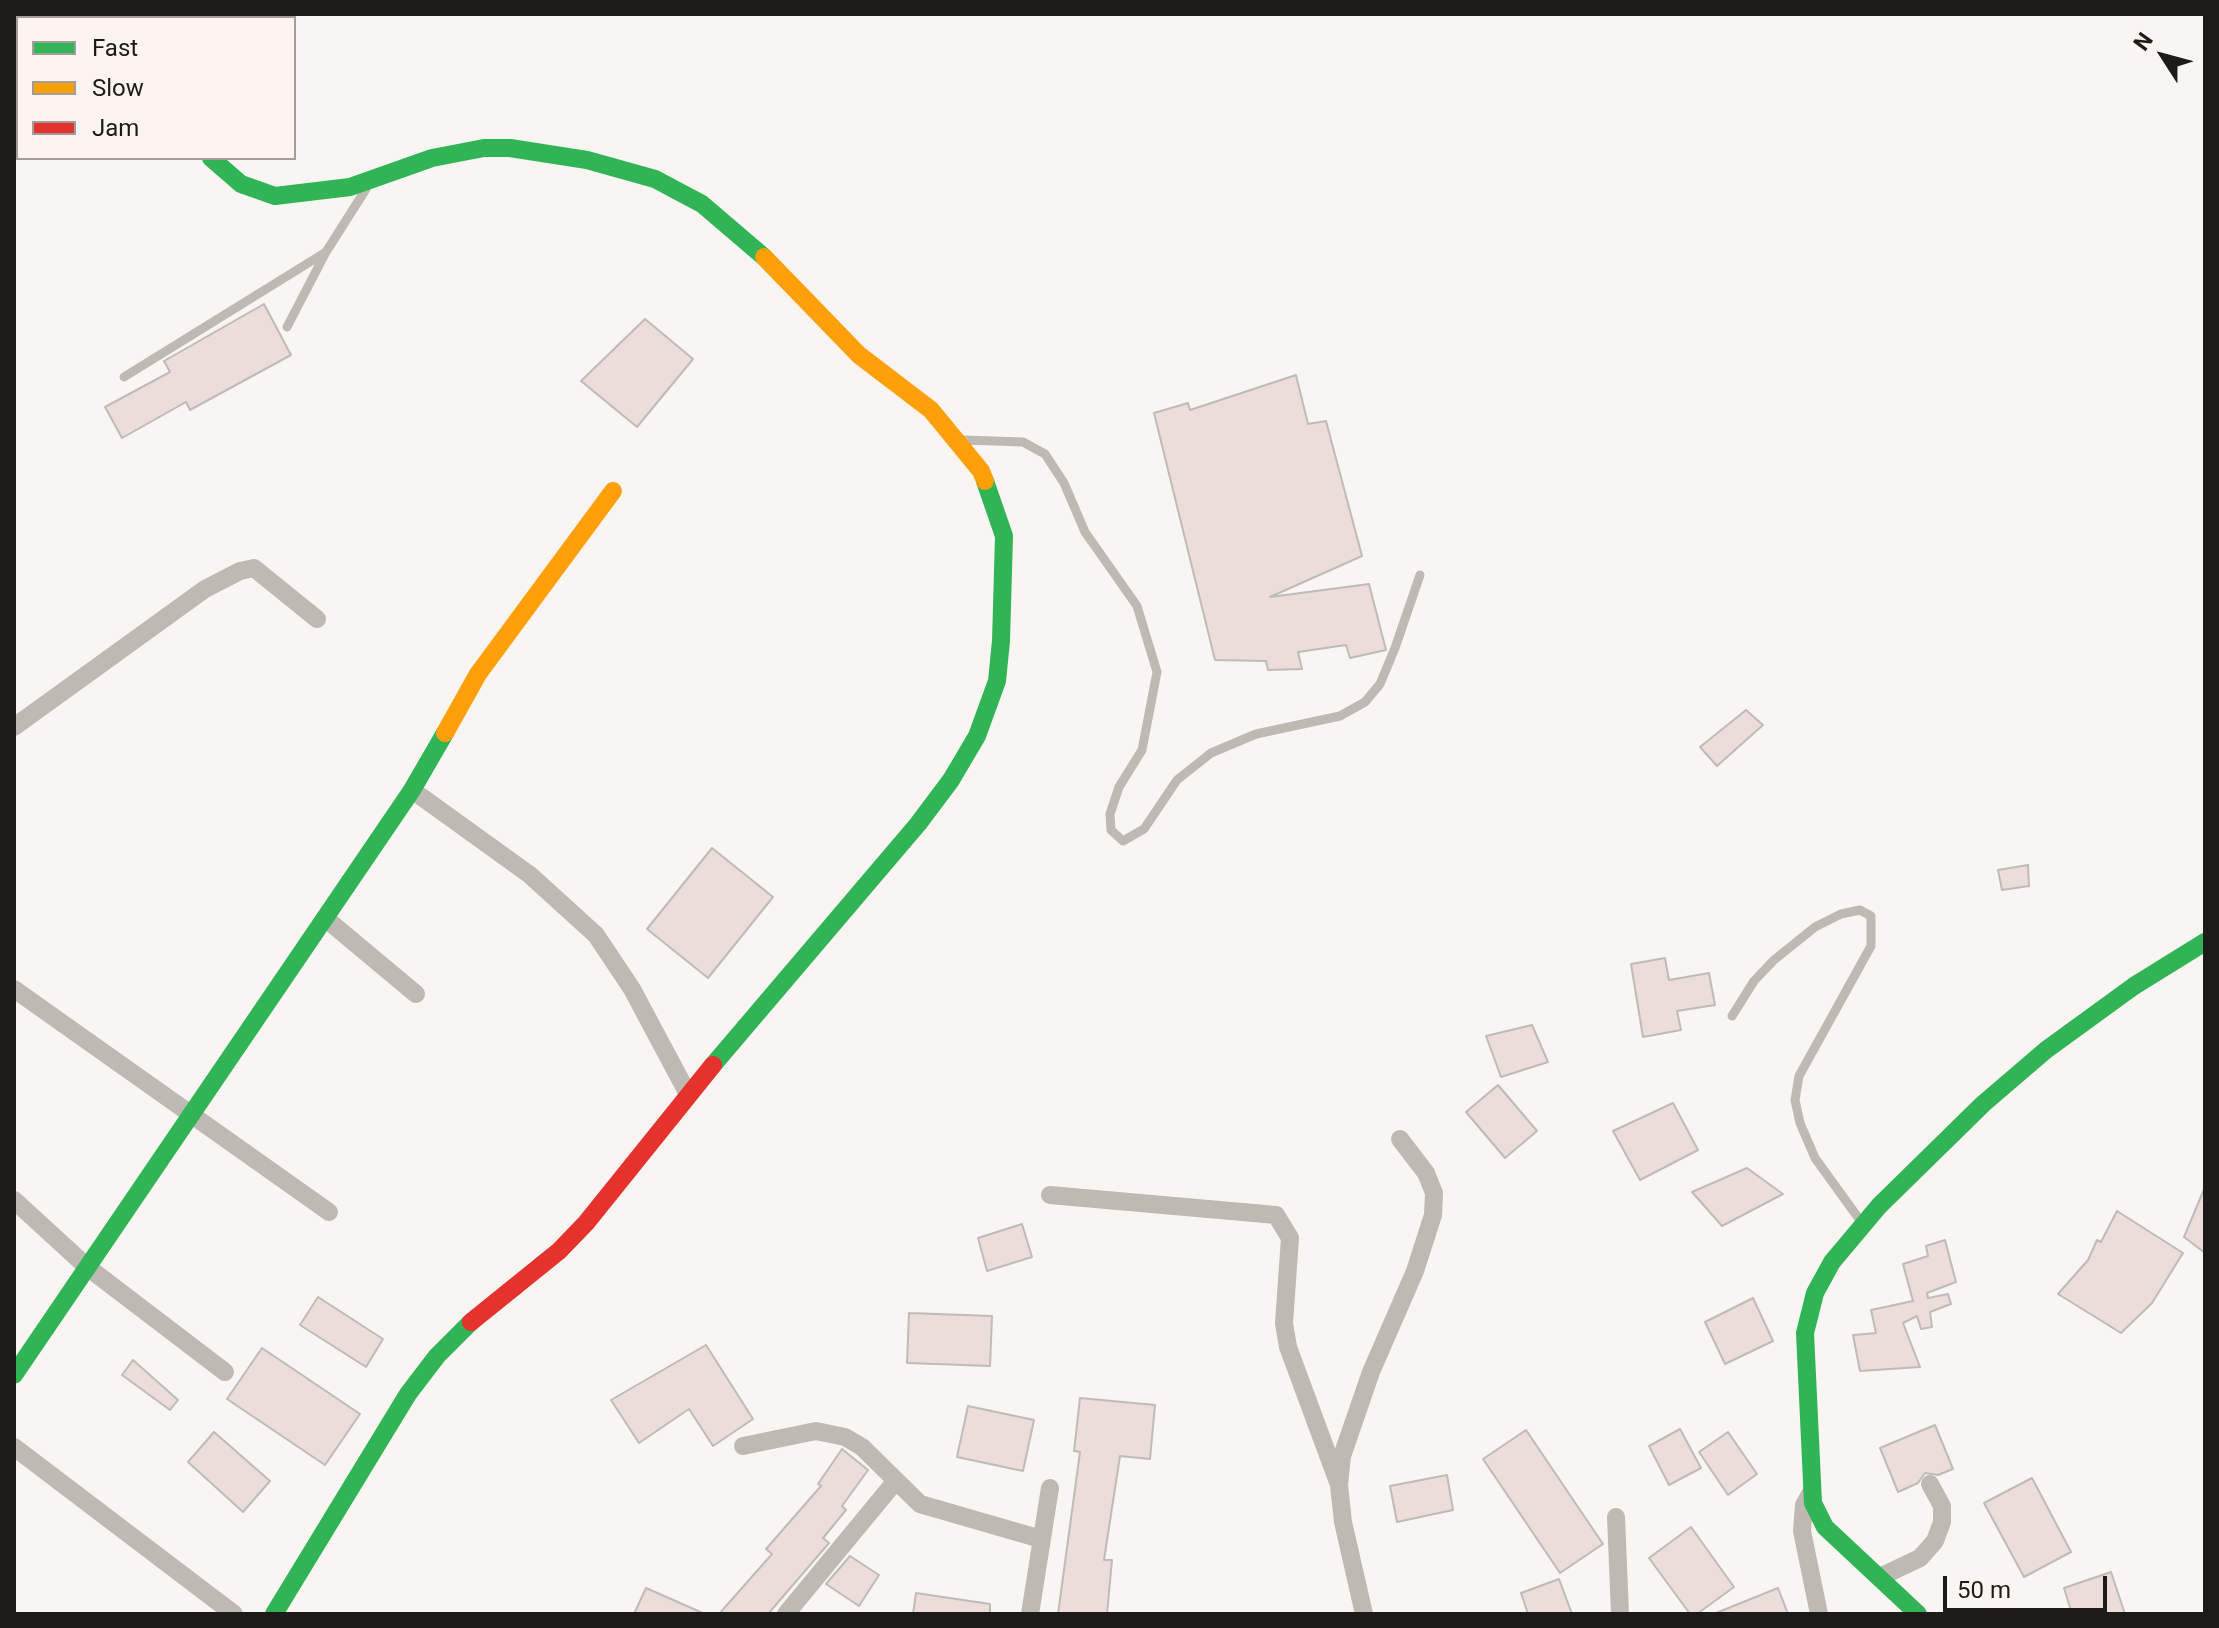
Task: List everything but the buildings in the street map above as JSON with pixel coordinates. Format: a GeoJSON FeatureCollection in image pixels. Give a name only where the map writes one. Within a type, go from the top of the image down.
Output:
{"type":"FeatureCollection","features":[{"type":"Feature","properties":{"kind":"street"},"geometry":{"type":"LineString","coordinates":[[213,160],[241,184],[260,193],[305,193],[369,183],[432,158],[484,148],[510,148],[587,160],[655,179],[702,204],[755,247],[859,355],[931,410],[959,440],[981,471],[1004,536],[997,681],[977,736],[918,824],[688,1094],[586,1223],[559,1251],[478,1316],[437,1356],[408,1394],[274,1614]]}},
{"type":"Feature","properties":{"kind":"street"},"geometry":{"type":"LineString","coordinates":[[14,1375],[412,790],[478,674],[613,491]]}},
{"type":"Feature","properties":{"kind":"street"},"geometry":{"type":"LineString","coordinates":[[14,727],[205,589],[240,571],[254,568],[317,619]]}},
{"type":"Feature","properties":{"kind":"street"},"geometry":{"type":"LineString","coordinates":[[412,790],[530,875],[596,935],[632,989],[688,1094]]}},
{"type":"Feature","properties":{"kind":"street"},"geometry":{"type":"LineString","coordinates":[[325,918],[416,994]]}},
{"type":"Feature","properties":{"kind":"street"},"geometry":{"type":"LineString","coordinates":[[1918,1614],[1820,1522],[1812,1491],[1805,1333],[1808,1310],[1832,1262],[1983,1104],[2046,1050],[2134,986],[2205,942]]}},
{"type":"Feature","properties":{"kind":"street"},"geometry":{"type":"LineString","coordinates":[[14,989],[329,1212]]}},
{"type":"Feature","properties":{"kind":"street"},"geometry":{"type":"LineString","coordinates":[[1364,1614],[1343,1522],[1339,1485],[1342,1456],[1352,1423],[1415,1271],[1433,1215],[1434,1193],[1426,1173],[1400,1139]]}},
{"type":"Feature","properties":{"kind":"street"},"geometry":{"type":"LineString","coordinates":[[1050,1195],[1276,1215],[1290,1238],[1284,1323],[1288,1347],[1339,1485]]}},
{"type":"Feature","properties":{"kind":"street"},"geometry":{"type":"LineString","coordinates":[[14,1200],[86,1266],[225,1372]]}},
{"type":"Feature","properties":{"kind":"street"},"geometry":{"type":"LineString","coordinates":[[743,1446],[816,1431],[845,1437],[862,1447],[894,1483],[920,1504],[1041,1539]]}},
{"type":"Feature","properties":{"kind":"street"},"geometry":{"type":"LineString","coordinates":[[14,1447],[234,1614]]}},
{"type":"Feature","properties":{"kind":"street"},"geometry":{"type":"LineString","coordinates":[[786,1614],[894,1483]]}},
{"type":"Feature","properties":{"kind":"street"},"geometry":{"type":"LineString","coordinates":[[1880,1577],[1920,1558],[1935,1541],[1942,1522],[1942,1506],[1930,1484]]}},
{"type":"Feature","properties":{"kind":"street"},"geometry":{"type":"LineString","coordinates":[[1030,1614],[1050,1488]]}},
{"type":"Feature","properties":{"kind":"street"},"geometry":{"type":"LineString","coordinates":[[1812,1491],[1804,1505],[1802,1531],[1819,1614]]}},
{"type":"Feature","properties":{"kind":"street"},"geometry":{"type":"LineString","coordinates":[[1616,1517],[1620,1614]]}},
{"type":"Feature","properties":{"kind":"lane"},"geometry":{"type":"LineString","coordinates":[[287,327],[326,252],[369,183]]}},
{"type":"Feature","properties":{"kind":"lane"},"geometry":{"type":"LineString","coordinates":[[124,377],[326,252]]}},
{"type":"Feature","properties":{"kind":"lane"},"geometry":{"type":"LineString","coordinates":[[959,440],[1023,442],[1045,454],[1064,483],[1085,532],[1137,606],[1157,672],[1142,750],[1119,787],[1110,814],[1111,830],[1123,841],[1144,829],[1177,780],[1211,753],[1256,734],[1340,716],[1365,702],[1380,684],[1420,575]]}},
{"type":"Feature","properties":{"kind":"lane"},"geometry":{"type":"LineString","coordinates":[[1732,1016],[1754,981],[1774,960],[1815,927],[1841,914],[1860,910],[1871,916],[1871,946],[1799,1076],[1795,1100],[1800,1123],[1815,1158],[1864,1226]]}},
{"type":"Feature","properties":{"kind":"traffic: fast"},"geometry":{"type":"LineString","coordinates":[[213,160],[241,184],[275,196],[350,187],[432,158],[484,148],[510,148],[587,160],[655,179],[702,204],[764,257]]}},
{"type":"Feature","properties":{"kind":"traffic: fast"},"geometry":{"type":"LineString","coordinates":[[713,1065],[918,824],[951,780],[977,736],[997,681],[1001,641],[1004,536],[985,481]]}},
{"type":"Feature","properties":{"kind":"traffic: fast"},"geometry":{"type":"LineString","coordinates":[[14,1375],[412,790],[445,733]]}},
{"type":"Feature","properties":{"kind":"traffic: fast"},"geometry":{"type":"LineString","coordinates":[[1918,1614],[1825,1527],[1813,1503],[1805,1333],[1815,1293],[1832,1262],[1879,1206],[1983,1104],[2046,1050],[2134,986],[2205,942]]}},
{"type":"Feature","properties":{"kind":"traffic: fast"},"geometry":{"type":"LineString","coordinates":[[274,1614],[408,1394],[437,1356],[471,1322]]}},
{"type":"Feature","properties":{"kind":"traffic: slow"},"geometry":{"type":"LineString","coordinates":[[764,257],[859,355],[931,410],[981,471],[985,481]]}},
{"type":"Feature","properties":{"kind":"traffic: slow"},"geometry":{"type":"LineString","coordinates":[[445,733],[478,674],[613,491]]}},
{"type":"Feature","properties":{"kind":"traffic: jam"},"geometry":{"type":"LineString","coordinates":[[471,1322],[559,1251],[586,1223],[713,1065]]}}]}
